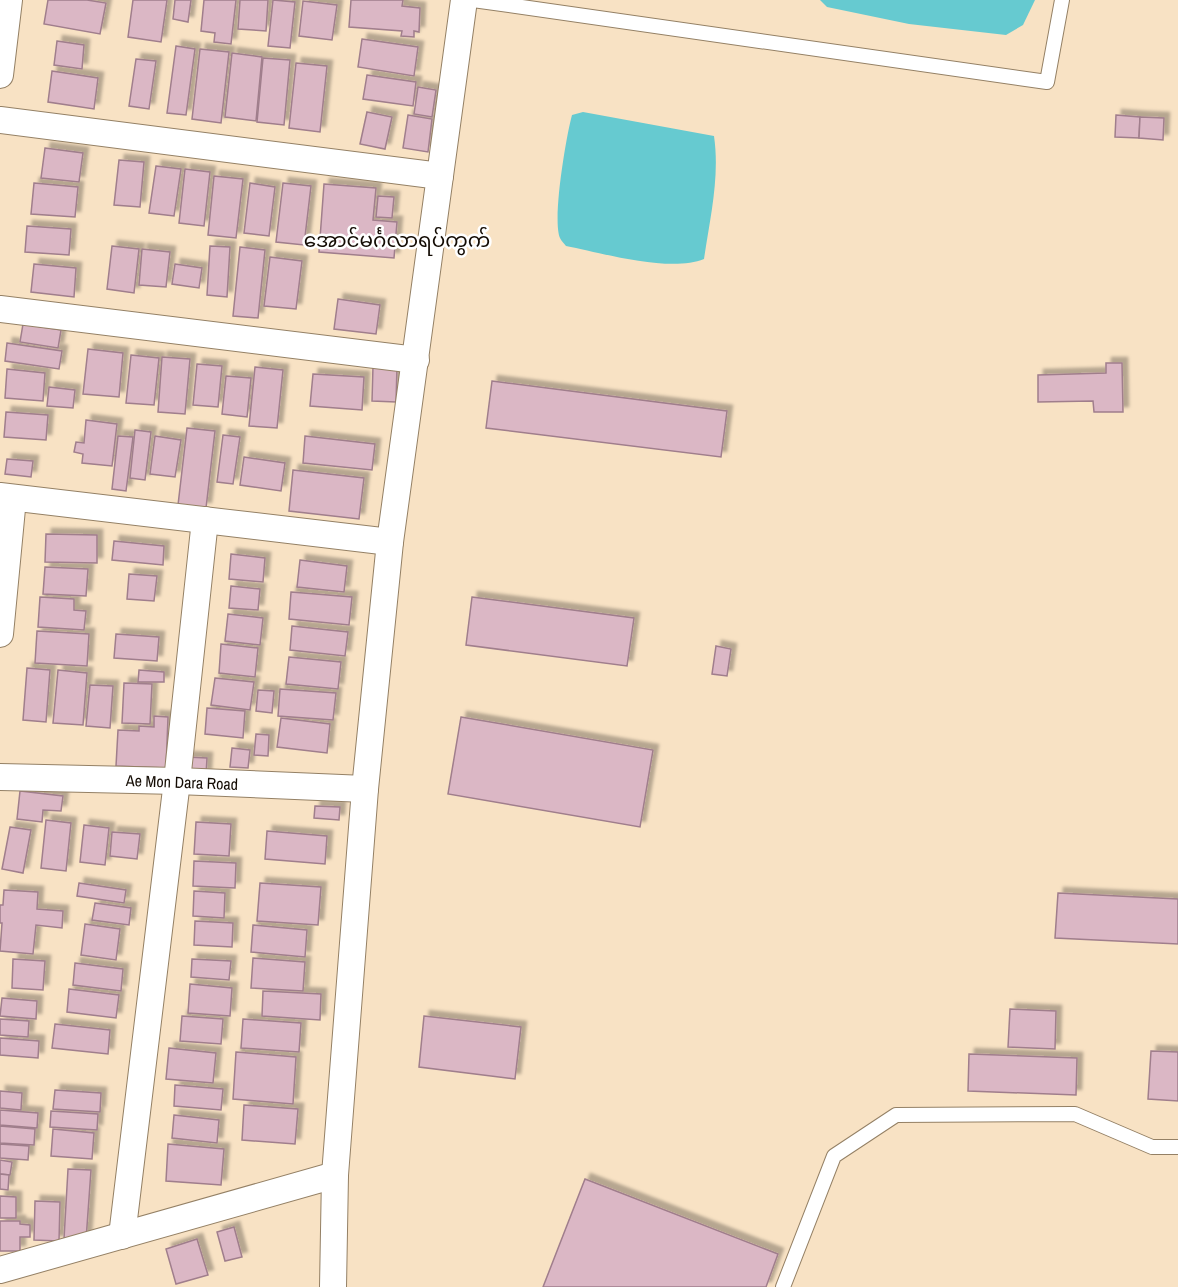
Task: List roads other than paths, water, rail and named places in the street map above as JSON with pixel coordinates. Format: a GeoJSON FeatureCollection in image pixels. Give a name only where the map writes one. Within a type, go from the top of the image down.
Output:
{"type":"FeatureCollection","features":[{"type":"Feature","properties":{"kind":"street"},"geometry":{"type":"LineString","coordinates":[[0,75],[9,0]]}},
{"type":"Feature","properties":{"kind":"street"},"geometry":{"type":"LineString","coordinates":[[333,1287],[335,1175],[365,789],[390,542],[464,0]]}},
{"type":"Feature","properties":{"kind":"street"},"geometry":{"type":"LineString","coordinates":[[0,120],[440,176]]}},
{"type":"Feature","properties":{"kind":"street"},"geometry":{"type":"LineString","coordinates":[[0,309],[416,360]]}},
{"type":"Feature","properties":{"kind":"street"},"geometry":{"type":"LineString","coordinates":[[0,634],[7,497],[390,542]]}},
{"type":"Feature","properties":{"kind":"street"},"geometry":{"type":"LineString","coordinates":[[122,1236],[177,781],[205,520]]}},
{"type":"Feature","properties":{"kind":"street","name":"Ae Mon Dara Road"},"geometry":{"type":"LineString","coordinates":[[0,777],[177,781],[365,789]]}},
{"type":"Feature","properties":{"kind":"street"},"geometry":{"type":"LineString","coordinates":[[0,1270],[335,1175]]}},
{"type":"Feature","properties":{"kind":"lane"},"geometry":{"type":"LineString","coordinates":[[472,0],[1047,82],[1062,0]]}},
{"type":"Feature","properties":{"kind":"lane"},"geometry":{"type":"LineString","coordinates":[[783,1287],[834,1156],[896,1115],[1075,1114],[1152,1148],[1178,1146]]}},
{"type":"Feature","properties":{"kind":"water"},"geometry":{"type":"Polygon","coordinates":[[[820,0],[1035,0],[1023,25],[1006,35],[909,24],[827,7],[820,0]]]}},
{"type":"Feature","properties":{"kind":"water"},"geometry":{"type":"Polygon","coordinates":[[[583,112],[714,136],[715,182],[704,259],[690,263],[655,263],[566,246],[560,238],[558,228],[563,159],[572,115],[583,112]]]}},
{"type":"Feature","properties":{"kind":"district","name":"အောင်မင်္ဂလာရပ်ကွက်"},"geometry":{"type":"Point","coordinates":[397,239]}}]}
